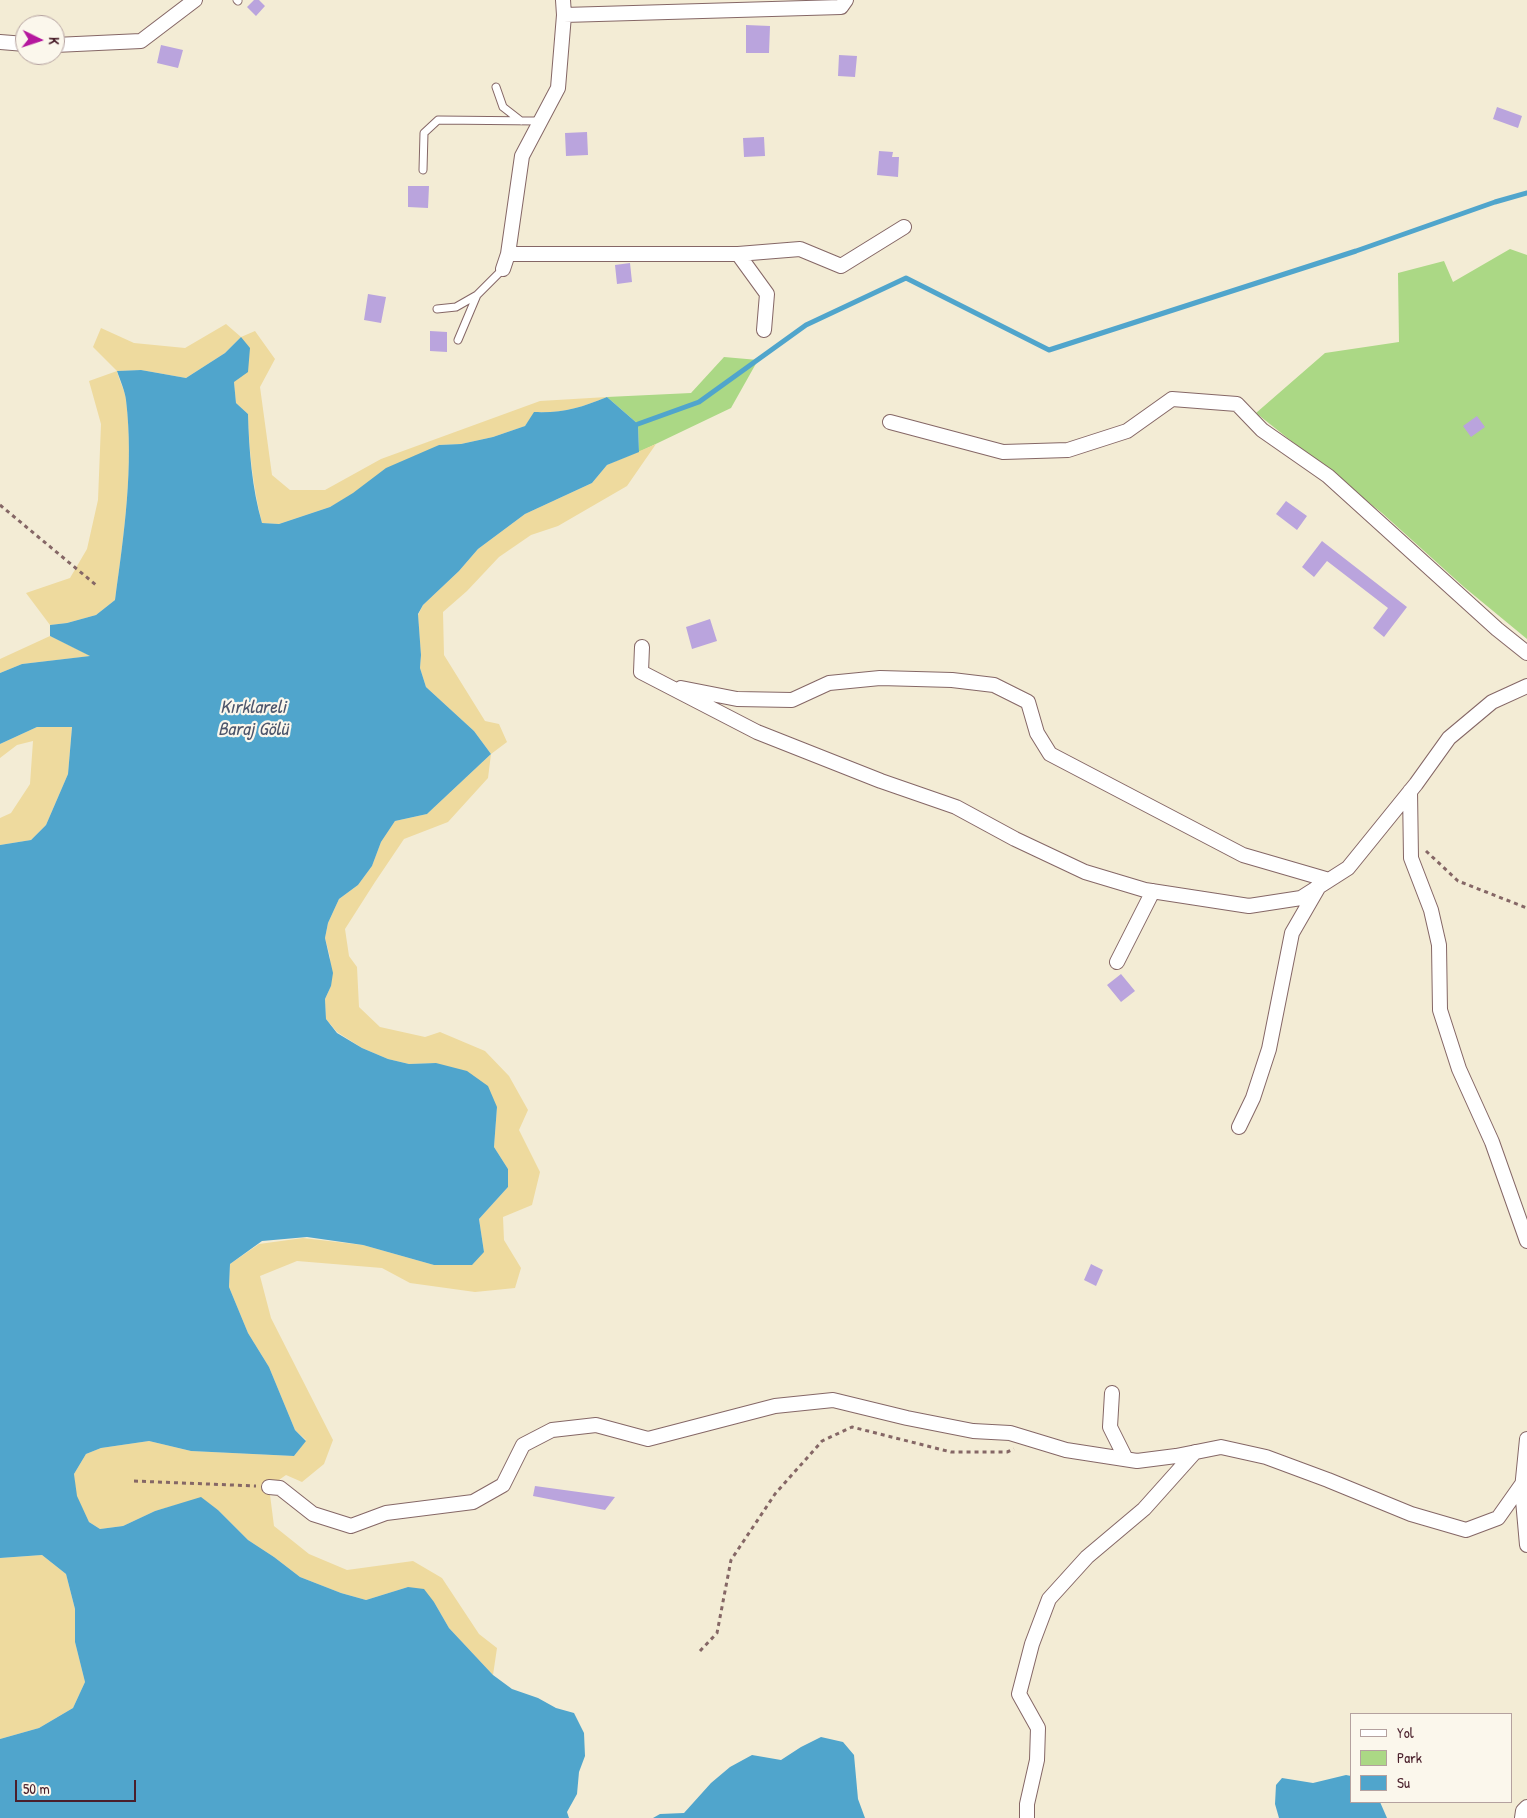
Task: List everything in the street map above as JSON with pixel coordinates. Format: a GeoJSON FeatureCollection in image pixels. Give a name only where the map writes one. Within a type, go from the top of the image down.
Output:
{"type":"FeatureCollection","features":[{"type":"Feature","properties":{"kind":"street"},"geometry":{"type":"LineString","coordinates":[[65,45],[141,41],[195,0]]}},
{"type":"Feature","properties":{"kind":"street"},"geometry":{"type":"LineString","coordinates":[[504,269],[508,254],[522,156],[558,88],[564,15],[563,0]]}},
{"type":"Feature","properties":{"kind":"street"},"geometry":{"type":"LineString","coordinates":[[564,15],[841,7],[846,0]]}},
{"type":"Feature","properties":{"kind":"street"},"geometry":{"type":"LineString","coordinates":[[0,42],[15,43]]}},
{"type":"Feature","properties":{"kind":"street"},"geometry":{"type":"LineString","coordinates":[[508,254],[738,254],[800,249],[841,266],[904,227]]}},
{"type":"Feature","properties":{"kind":"street"},"geometry":{"type":"LineString","coordinates":[[738,254],[767,294],[764,330]]}},
{"type":"Feature","properties":{"kind":"street"},"geometry":{"type":"LineString","coordinates":[[890,422],[1003,452],[1068,450],[1127,431],[1172,399],[1237,404],[1262,430],[1328,476],[1497,629],[1527,653]]}},
{"type":"Feature","properties":{"kind":"street"},"geometry":{"type":"LineString","coordinates":[[642,647],[641,672],[666,686],[757,732],[881,781],[956,807],[1015,839],[1085,872],[1154,891],[1249,906],[1300,898],[1348,868],[1410,791],[1449,738],[1492,702],[1527,686]]}},
{"type":"Feature","properties":{"kind":"street"},"geometry":{"type":"LineString","coordinates":[[666,686],[737,699],[792,700],[829,683],[880,678],[952,680],[994,685],[1028,702],[1037,733],[1050,754],[1243,855],[1324,883]]}},
{"type":"Feature","properties":{"kind":"street"},"geometry":{"type":"LineString","coordinates":[[1410,791],[1411,858],[1431,910],[1439,945],[1440,1010],[1459,1068],[1492,1142],[1527,1241]]}},
{"type":"Feature","properties":{"kind":"street"},"geometry":{"type":"LineString","coordinates":[[1239,1127],[1253,1098],[1269,1049],[1292,933],[1324,883]]}},
{"type":"Feature","properties":{"kind":"street"},"geometry":{"type":"LineString","coordinates":[[1117,962],[1154,891]]}},
{"type":"Feature","properties":{"kind":"street"},"geometry":{"type":"LineString","coordinates":[[1112,1393],[1110,1427],[1126,1459]]}},
{"type":"Feature","properties":{"kind":"street"},"geometry":{"type":"LineString","coordinates":[[269,1487],[280,1488],[313,1514],[351,1526],[386,1513],[473,1502],[503,1485],[524,1445],[552,1430],[596,1425],[648,1440],[775,1406],[833,1400],[907,1418],[973,1431],[1010,1433],[1066,1450],[1137,1461],[1221,1447],[1266,1457],[1411,1514],[1466,1530],[1498,1518],[1522,1484]]}},
{"type":"Feature","properties":{"kind":"street"},"geometry":{"type":"LineString","coordinates":[[1527,1439],[1522,1484],[1527,1545]]}},
{"type":"Feature","properties":{"kind":"street"},"geometry":{"type":"LineString","coordinates":[[1027,1818],[1027,1804],[1037,1760],[1038,1728],[1019,1694],[1032,1644],[1049,1599],[1087,1557],[1144,1509],[1195,1452]]}},
{"type":"Feature","properties":{"kind":"street"},"geometry":{"type":"LineString","coordinates":[[1522,1818],[1527,1807]]}},
{"type":"Feature","properties":{"kind":"lane"},"geometry":{"type":"LineString","coordinates":[[496,87],[504,107],[521,121]]}},
{"type":"Feature","properties":{"kind":"lane"},"geometry":{"type":"LineString","coordinates":[[423,170],[424,133],[438,120],[540,121]]}},
{"type":"Feature","properties":{"kind":"lane"},"geometry":{"type":"LineString","coordinates":[[437,310],[456,306],[477,295],[504,269]]}},
{"type":"Feature","properties":{"kind":"lane"},"geometry":{"type":"LineString","coordinates":[[458,340],[477,295]]}},
{"type":"Feature","properties":{"kind":"path"},"geometry":{"type":"LineString","coordinates":[[1,505],[96,585]]}},
{"type":"Feature","properties":{"kind":"path"},"geometry":{"type":"LineString","coordinates":[[1411,836],[1458,881],[1527,908]]}},
{"type":"Feature","properties":{"kind":"path"},"geometry":{"type":"LineString","coordinates":[[700,1651],[717,1632],[731,1560],[775,1494],[822,1442],[852,1427],[951,1452],[1007,1452],[1015,1449]]}},
{"type":"Feature","properties":{"kind":"path"},"geometry":{"type":"LineString","coordinates":[[134,1482],[269,1487]]}},
{"type":"Feature","properties":{"kind":"green space"},"geometry":{"type":"Polygon","coordinates":[[[1510,249],[1527,255],[1527,639],[1464,587],[1382,513],[1256,413],[1325,353],[1399,342],[1398,273],[1444,261],[1453,282],[1510,249]]]}},
{"type":"Feature","properties":{"kind":"green space"},"geometry":{"type":"Polygon","coordinates":[[[724,357],[758,360],[731,408],[639,452],[638,424],[607,397],[691,393],[724,357]]]}},
{"type":"Feature","properties":{"kind":"sand"},"geometry":{"type":"Polygon","coordinates":[[[226,324],[241,337],[225,353],[186,378],[141,370],[117,371],[93,347],[101,328],[134,343],[185,348],[226,324]]]}},
{"type":"Feature","properties":{"kind":"sand"},"geometry":{"type":"Polygon","coordinates":[[[255,331],[275,359],[260,387],[272,475],[290,490],[325,490],[381,459],[540,401],[607,397],[572,409],[555,412],[535,412],[525,426],[493,437],[461,444],[439,445],[330,507],[279,524],[262,523],[252,469],[248,414],[236,403],[234,382],[241,337],[255,331]]]}},
{"type":"Feature","properties":{"kind":"sand"},"geometry":{"type":"Polygon","coordinates":[[[117,371],[126,400],[129,450],[125,526],[115,600],[96,615],[67,623],[50,625],[26,593],[70,578],[87,549],[98,500],[101,424],[89,381],[117,371]]]}},
{"type":"Feature","properties":{"kind":"sand"},"geometry":{"type":"Polygon","coordinates":[[[656,444],[627,486],[558,526],[531,535],[499,557],[467,591],[443,612],[444,655],[485,721],[499,724],[507,742],[491,754],[474,731],[426,687],[420,668],[418,615],[423,605],[459,571],[478,549],[525,514],[592,483],[607,465],[656,444]]]}},
{"type":"Feature","properties":{"kind":"sand"},"geometry":{"type":"Polygon","coordinates":[[[50,636],[91,656],[22,664],[0,673],[0,659],[50,636]]]}},
{"type":"Feature","properties":{"kind":"sand"},"geometry":{"type":"Polygon","coordinates":[[[72,726],[68,774],[46,825],[31,840],[0,845],[0,818],[11,813],[30,784],[33,741],[17,745],[0,758],[0,744],[37,727],[72,726]]]}},
{"type":"Feature","properties":{"kind":"sand"},"geometry":{"type":"Polygon","coordinates":[[[491,754],[488,778],[448,822],[404,839],[345,929],[349,956],[357,967],[359,1007],[380,1027],[425,1037],[440,1032],[485,1051],[509,1076],[528,1110],[519,1130],[540,1172],[532,1205],[503,1217],[504,1240],[521,1268],[515,1288],[475,1292],[410,1283],[382,1268],[297,1261],[260,1276],[271,1318],[333,1440],[324,1464],[302,1482],[286,1475],[269,1487],[274,1526],[309,1554],[347,1570],[413,1561],[442,1578],[479,1634],[497,1648],[493,1675],[449,1628],[434,1602],[408,1587],[366,1600],[341,1593],[300,1577],[248,1540],[218,1510],[201,1498],[155,1511],[123,1526],[100,1529],[89,1522],[76,1496],[74,1474],[86,1454],[101,1448],[149,1441],[191,1451],[294,1456],[306,1440],[295,1430],[269,1367],[248,1333],[229,1287],[230,1264],[259,1244],[303,1238],[363,1245],[434,1265],[484,1252],[479,1219],[508,1187],[508,1169],[494,1147],[497,1107],[436,1063],[409,1064],[388,1059],[362,1048],[337,1032],[326,1019],[325,999],[331,986],[330,957],[325,938],[328,923],[339,899],[358,885],[372,866],[381,842],[395,821],[427,814],[491,754]]]}},
{"type":"Feature","properties":{"kind":"sand"},"geometry":{"type":"Polygon","coordinates":[[[42,1555],[66,1574],[75,1609],[75,1642],[85,1682],[73,1708],[39,1728],[0,1739],[0,1558],[42,1555]]]}},
{"type":"Feature","properties":{"kind":"water","name":"Kırklareli Baraj Gölü"},"geometry":{"type":"Polygon","coordinates":[[[241,337],[250,348],[248,372],[234,382],[236,403],[248,414],[252,469],[262,523],[279,524],[330,507],[353,493],[386,468],[439,445],[461,444],[493,437],[525,426],[534,412],[554,412],[572,409],[607,397],[638,424],[639,452],[607,465],[592,483],[525,514],[478,549],[459,571],[423,605],[418,614],[420,668],[426,687],[474,731],[491,754],[427,814],[395,821],[381,842],[372,866],[358,885],[339,899],[328,923],[325,938],[333,973],[331,986],[325,999],[326,1019],[337,1033],[362,1048],[388,1059],[409,1064],[436,1063],[467,1071],[488,1086],[497,1107],[494,1147],[508,1169],[508,1187],[479,1219],[484,1252],[472,1265],[434,1265],[363,1245],[307,1237],[262,1241],[230,1264],[229,1287],[248,1333],[269,1367],[295,1430],[306,1441],[294,1456],[191,1451],[149,1441],[101,1448],[86,1454],[74,1474],[77,1496],[89,1522],[100,1529],[123,1526],[155,1511],[201,1497],[218,1510],[248,1540],[300,1577],[341,1593],[366,1600],[408,1587],[424,1589],[449,1628],[493,1675],[512,1689],[538,1698],[556,1708],[574,1713],[584,1733],[585,1756],[579,1772],[577,1794],[567,1812],[569,1818],[0,1818],[0,1739],[39,1728],[73,1708],[85,1682],[75,1642],[75,1609],[66,1574],[42,1555],[0,1558],[0,845],[31,840],[46,825],[68,774],[72,727],[37,727],[0,744],[0,673],[22,664],[90,656],[50,636],[50,625],[67,623],[96,615],[115,600],[125,526],[129,450],[126,400],[117,371],[141,370],[186,378],[225,353],[241,337]]]}},
{"type":"Feature","properties":{"kind":"water"},"geometry":{"type":"Polygon","coordinates":[[[821,1737],[843,1742],[854,1755],[858,1799],[865,1818],[653,1818],[660,1814],[684,1813],[711,1783],[730,1767],[752,1755],[781,1760],[821,1737]]]}},
{"type":"Feature","properties":{"kind":"water"},"geometry":{"type":"Polygon","coordinates":[[[1346,1775],[1350,1776],[1350,1803],[1380,1803],[1387,1818],[1279,1818],[1275,1804],[1276,1785],[1282,1778],[1313,1783],[1346,1775]]]}},
{"type":"Feature","properties":{"kind":"building"},"geometry":{"type":"Polygon","coordinates":[[[254,0],[259,0],[265,6],[256,16],[247,7],[254,0]]]}},
{"type":"Feature","properties":{"kind":"building"},"geometry":{"type":"Polygon","coordinates":[[[746,25],[770,26],[769,53],[746,53],[746,25]]]}},
{"type":"Feature","properties":{"kind":"building"},"geometry":{"type":"Polygon","coordinates":[[[161,45],[183,50],[178,68],[157,63],[161,45]]]}},
{"type":"Feature","properties":{"kind":"building"},"geometry":{"type":"Polygon","coordinates":[[[839,55],[857,56],[855,77],[838,76],[839,55]]]}},
{"type":"Feature","properties":{"kind":"building"},"geometry":{"type":"Polygon","coordinates":[[[1497,107],[1522,116],[1518,128],[1493,119],[1497,107]]]}},
{"type":"Feature","properties":{"kind":"building"},"geometry":{"type":"Polygon","coordinates":[[[587,132],[588,155],[566,156],[565,133],[587,132]]]}},
{"type":"Feature","properties":{"kind":"building"},"geometry":{"type":"Polygon","coordinates":[[[764,137],[765,156],[744,157],[743,138],[764,137]]]}},
{"type":"Feature","properties":{"kind":"building"},"geometry":{"type":"Polygon","coordinates":[[[879,151],[893,152],[892,157],[899,157],[898,177],[877,175],[879,151]]]}},
{"type":"Feature","properties":{"kind":"building"},"geometry":{"type":"Polygon","coordinates":[[[408,186],[429,186],[428,208],[408,207],[408,186]]]}},
{"type":"Feature","properties":{"kind":"building"},"geometry":{"type":"Polygon","coordinates":[[[630,263],[632,282],[617,284],[615,265],[630,263]]]}},
{"type":"Feature","properties":{"kind":"building"},"geometry":{"type":"Polygon","coordinates":[[[368,294],[386,297],[381,323],[364,320],[368,294]]]}},
{"type":"Feature","properties":{"kind":"building"},"geometry":{"type":"Polygon","coordinates":[[[430,331],[447,332],[447,352],[430,351],[430,331]]]}},
{"type":"Feature","properties":{"kind":"building"},"geometry":{"type":"Polygon","coordinates":[[[1477,416],[1485,427],[1471,437],[1463,426],[1477,416]]]}},
{"type":"Feature","properties":{"kind":"building"},"geometry":{"type":"Polygon","coordinates":[[[1286,501],[1307,516],[1297,530],[1276,514],[1286,501]]]}},
{"type":"Feature","properties":{"kind":"building"},"geometry":{"type":"Polygon","coordinates":[[[1322,541],[1407,607],[1384,637],[1373,628],[1388,608],[1327,561],[1314,577],[1302,567],[1322,541]]]}},
{"type":"Feature","properties":{"kind":"building"},"geometry":{"type":"Polygon","coordinates":[[[710,619],[717,641],[692,649],[686,627],[710,619]]]}},
{"type":"Feature","properties":{"kind":"building"},"geometry":{"type":"Polygon","coordinates":[[[1121,974],[1135,991],[1121,1002],[1107,985],[1121,974]]]}},
{"type":"Feature","properties":{"kind":"building"},"geometry":{"type":"Polygon","coordinates":[[[1091,1264],[1103,1270],[1096,1286],[1084,1280],[1091,1264]]]}},
{"type":"Feature","properties":{"kind":"building"},"geometry":{"type":"Polygon","coordinates":[[[535,1486],[615,1497],[605,1510],[533,1496],[535,1486]]]}},
{"type":"Feature","properties":{"kind":"waterway"},"geometry":{"type":"LineString","coordinates":[[638,424],[699,402],[806,325],[906,278],[1049,350],[1356,251],[1495,202],[1527,193]]}}]}
